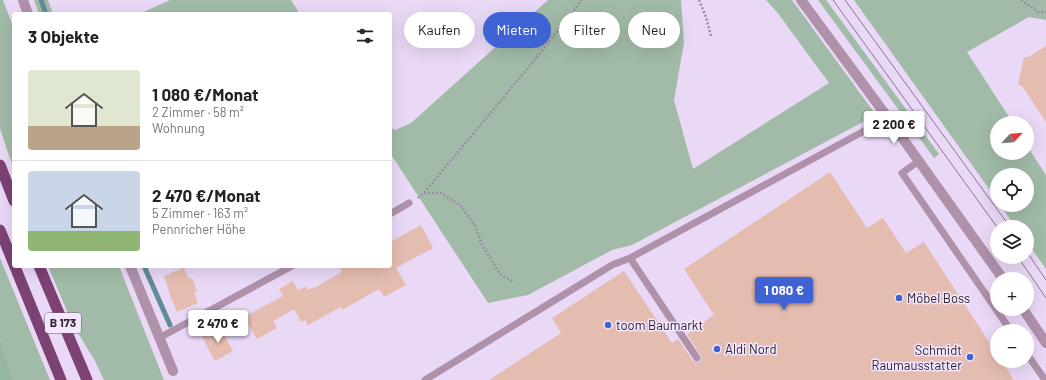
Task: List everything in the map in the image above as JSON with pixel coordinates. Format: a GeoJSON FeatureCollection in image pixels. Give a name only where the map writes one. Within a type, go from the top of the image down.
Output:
{"type":"FeatureCollection","features":[{"type":"Feature","properties":{"kind":"highway"},"geometry":{"type":"LineString","coordinates":[[0,165],[12,196]]}},
{"type":"Feature","properties":{"kind":"highway","name":"B 173"},"geometry":{"type":"LineString","coordinates":[[0,230],[12,260]]}},
{"type":"Feature","properties":{"kind":"highway","name":"B 173"},"geometry":{"type":"LineString","coordinates":[[15,268],[61,380]]}},
{"type":"Feature","properties":{"kind":"highway","name":"B 173"},"geometry":{"type":"LineString","coordinates":[[40,268],[87,380]]}},
{"type":"Feature","properties":{"kind":"street"},"geometry":{"type":"LineString","coordinates":[[23,0],[27,12]]}},
{"type":"Feature","properties":{"kind":"street"},"geometry":{"type":"LineString","coordinates":[[801,0],[888,118],[998,272]]}},
{"type":"Feature","properties":{"kind":"street"},"geometry":{"type":"LineString","coordinates":[[131,268],[173,371]]}},
{"type":"Feature","properties":{"kind":"street"},"geometry":{"type":"LineString","coordinates":[[1028,316],[1046,343]]}},
{"type":"Feature","properties":{"kind":"lane"},"geometry":{"type":"LineString","coordinates":[[425,380],[612,265],[630,258],[888,118]]}},
{"type":"Feature","properties":{"kind":"lane"},"geometry":{"type":"LineString","coordinates":[[919,161],[902,173],[1006,324]]}},
{"type":"Feature","properties":{"kind":"lane"},"geometry":{"type":"LineString","coordinates":[[392,213],[409,203]]}},
{"type":"Feature","properties":{"kind":"lane"},"geometry":{"type":"LineString","coordinates":[[630,258],[696,358]]}},
{"type":"Feature","properties":{"kind":"lane"},"geometry":{"type":"LineString","coordinates":[[159,338],[288,268]]}},
{"type":"Feature","properties":{"kind":"lane"},"geometry":{"type":"LineString","coordinates":[[1034,364],[1045,380]]}},
{"type":"Feature","properties":{"kind":"path"},"geometry":{"type":"LineString","coordinates":[[409,203],[424,193],[532,63],[582,0]]}},
{"type":"Feature","properties":{"kind":"path"},"geometry":{"type":"LineString","coordinates":[[699,0],[706,17],[711,36]]}},
{"type":"Feature","properties":{"kind":"path"},"geometry":{"type":"LineString","coordinates":[[1021,0],[1038,12],[1046,12]]}},
{"type":"Feature","properties":{"kind":"path"},"geometry":{"type":"LineString","coordinates":[[424,193],[442,193],[461,206],[476,227],[481,243],[500,274],[513,282]]}},
{"type":"Feature","properties":{"kind":"green space"},"geometry":{"type":"Polygon","coordinates":[[[0,0],[3,0],[12,24],[12,164],[0,129],[0,0]]]}},
{"type":"Feature","properties":{"kind":"green space"},"geometry":{"type":"Polygon","coordinates":[[[34,0],[48,0],[52,12],[38,12],[34,0]]]}},
{"type":"Feature","properties":{"kind":"green space"},"geometry":{"type":"Polygon","coordinates":[[[170,0],[291,0],[299,12],[143,12],[170,0]]]}},
{"type":"Feature","properties":{"kind":"green space"},"geometry":{"type":"Polygon","coordinates":[[[548,0],[681,0],[684,43],[674,100],[693,169],[829,83],[777,12],[766,0],[792,0],[876,115],[632,245],[612,250],[528,295],[488,303],[392,156],[392,128],[395,130],[411,123],[495,48],[551,48],[551,12],[535,12],[548,0]]]}},
{"type":"Feature","properties":{"kind":"green space"},"geometry":{"type":"Polygon","coordinates":[[[818,0],[826,0],[939,154],[934,158],[818,0]]]}},
{"type":"Feature","properties":{"kind":"green space"},"geometry":{"type":"Polygon","coordinates":[[[854,0],[1046,0],[1046,20],[1029,17],[967,52],[1008,116],[990,116],[990,160],[1034,160],[1034,157],[1046,175],[1046,269],[1034,252],[1034,220],[1011,220],[1005,212],[1034,212],[1034,168],[990,168],[990,190],[854,0]]]}},
{"type":"Feature","properties":{"kind":"green space"},"geometry":{"type":"Polygon","coordinates":[[[0,258],[50,380],[13,380],[0,339],[0,258]]]}},
{"type":"Feature","properties":{"kind":"green space"},"geometry":{"type":"Polygon","coordinates":[[[49,268],[120,268],[164,380],[104,380],[95,361],[72,323],[49,268]]]}},
{"type":"Feature","properties":{"kind":"green space"},"geometry":{"type":"Polygon","coordinates":[[[0,339],[13,380],[0,380],[0,339]]]}},
{"type":"Feature","properties":{"kind":"building"},"geometry":{"type":"Polygon","coordinates":[[[1046,46],[1046,122],[1022,86],[1018,85],[1024,57],[1029,57],[1046,46]]]}},
{"type":"Feature","properties":{"kind":"building"},"geometry":{"type":"Polygon","coordinates":[[[830,172],[867,228],[883,218],[906,253],[924,242],[990,343],[990,368],[1006,368],[1014,380],[489,380],[561,333],[552,318],[624,271],[672,343],[678,339],[693,361],[697,363],[699,362],[702,360],[701,356],[687,334],[714,315],[684,269],[830,172]]]}},
{"type":"Feature","properties":{"kind":"building"},"geometry":{"type":"Polygon","coordinates":[[[421,225],[433,248],[396,268],[406,285],[384,297],[379,289],[342,310],[341,307],[308,325],[305,320],[301,322],[294,309],[273,321],[277,328],[257,339],[244,317],[283,296],[279,289],[293,281],[298,290],[306,286],[308,290],[313,287],[314,288],[342,272],[339,268],[392,268],[392,241],[421,225]]]}},
{"type":"Feature","properties":{"kind":"building"},"geometry":{"type":"Polygon","coordinates":[[[184,268],[189,279],[192,278],[197,291],[194,292],[198,303],[177,312],[164,276],[184,268]]]}},
{"type":"Feature","properties":{"kind":"building"},"geometry":{"type":"Polygon","coordinates":[[[220,327],[233,351],[215,361],[202,337],[220,327]]]}},
{"type":"Feature","properties":{"kind":"waterway"},"geometry":{"type":"LineString","coordinates":[[41,0],[45,12]]}},
{"type":"Feature","properties":{"kind":"waterway"},"geometry":{"type":"LineString","coordinates":[[145,268],[170,325]]}},
{"type":"Feature","properties":{"kind":"tram line"},"geometry":{"type":"LineString","coordinates":[[833,0],[992,220]]}},
{"type":"Feature","properties":{"kind":"tram line"},"geometry":{"type":"LineString","coordinates":[[845,0],[1005,220]]}},
{"type":"Feature","properties":{"kind":"tram line"},"geometry":{"type":"LineString","coordinates":[[1034,262],[1046,280]]}},
{"type":"Feature","properties":{"kind":"tram line"},"geometry":{"type":"LineString","coordinates":[[1023,264],[1046,298]]}},
{"type":"Feature","properties":{"kind":"place","name":"Möbel Boss"},"geometry":{"type":"Point","coordinates":[899,298]}},
{"type":"Feature","properties":{"kind":"place","name":"toom Baumarkt"},"geometry":{"type":"Point","coordinates":[608,325]}},
{"type":"Feature","properties":{"kind":"place","name":"Aldi Nord"},"geometry":{"type":"Point","coordinates":[717,349]}},
{"type":"Feature","properties":{"kind":"place","name":"Schmidt Raumausstatter"},"geometry":{"type":"Point","coordinates":[970,357]}}]}
